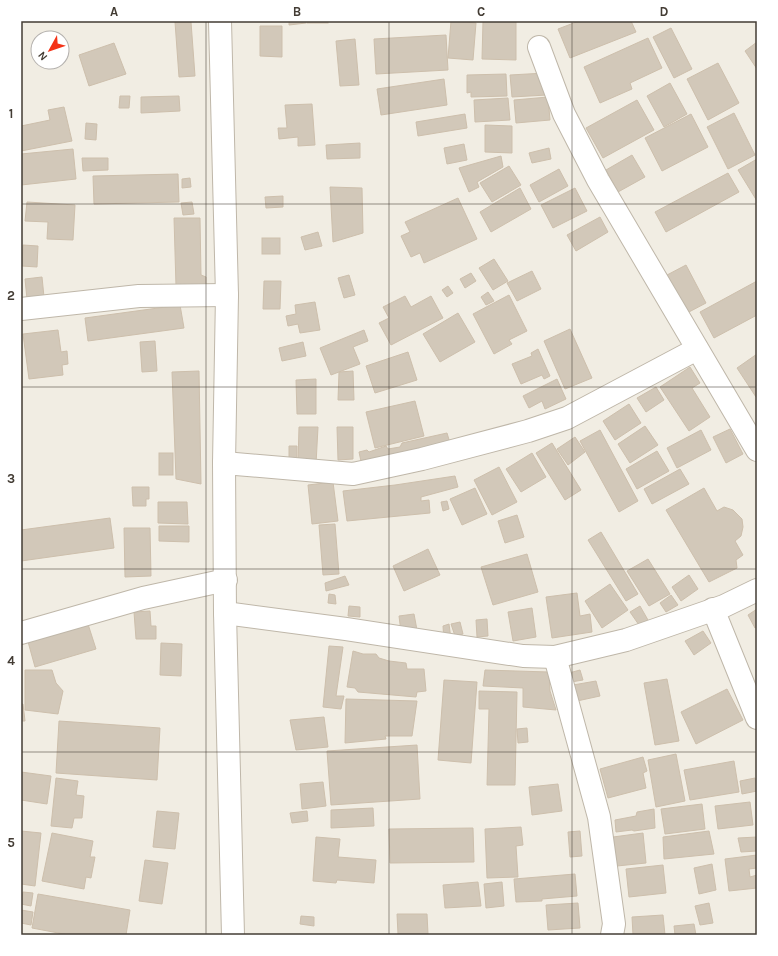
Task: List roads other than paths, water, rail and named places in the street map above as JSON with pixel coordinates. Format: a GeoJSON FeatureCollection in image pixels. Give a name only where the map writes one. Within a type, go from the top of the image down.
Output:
{"type":"FeatureCollection","features":[{"type":"Feature","properties":{"kind":"street"},"geometry":{"type":"LineString","coordinates":[[220,21],[227,295],[224,463],[226,580],[225,613],[233,935]]}},
{"type":"Feature","properties":{"kind":"street"},"geometry":{"type":"LineString","coordinates":[[539,47],[564,114],[598,180],[757,450]]}},
{"type":"Feature","properties":{"kind":"street"},"geometry":{"type":"LineString","coordinates":[[21,309],[139,296],[227,295]]}},
{"type":"Feature","properties":{"kind":"street"},"geometry":{"type":"LineString","coordinates":[[224,463],[353,474],[422,459],[528,431],[567,418],[698,349]]}},
{"type":"Feature","properties":{"kind":"street"},"geometry":{"type":"LineString","coordinates":[[21,633],[143,598],[226,580]]}},
{"type":"Feature","properties":{"kind":"street"},"geometry":{"type":"LineString","coordinates":[[225,613],[346,629],[523,656],[555,657],[626,640],[724,606],[757,590]]}},
{"type":"Feature","properties":{"kind":"street"},"geometry":{"type":"LineString","coordinates":[[713,609],[757,718]]}},
{"type":"Feature","properties":{"kind":"street"},"geometry":{"type":"LineString","coordinates":[[555,657],[599,817],[614,924],[612,935]]}}]}
